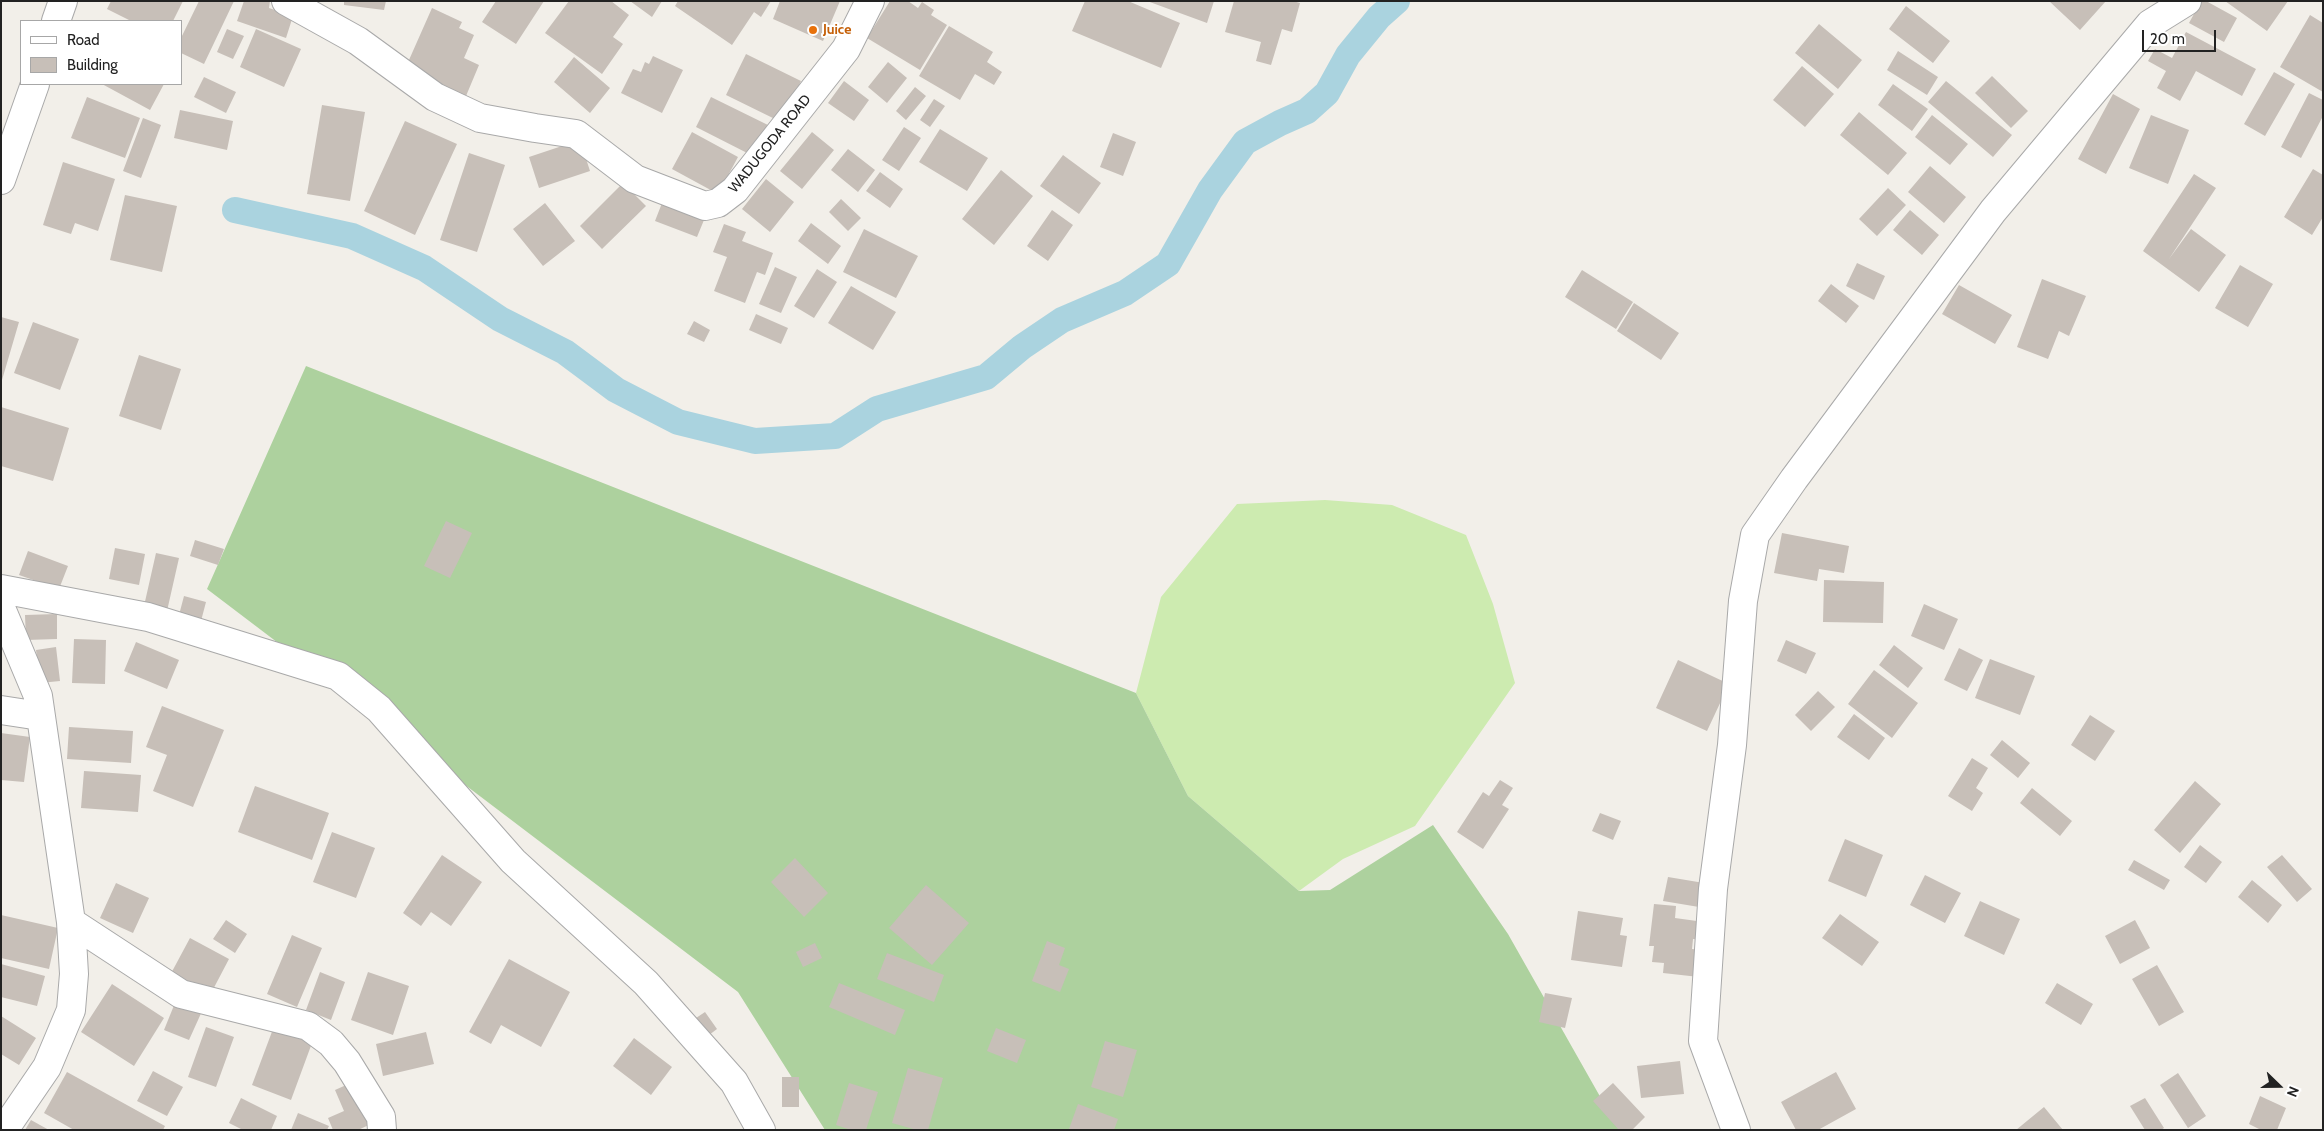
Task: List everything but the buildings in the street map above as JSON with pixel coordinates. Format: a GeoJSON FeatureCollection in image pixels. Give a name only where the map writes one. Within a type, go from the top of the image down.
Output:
{"type":"FeatureCollection","features":[{"type":"Feature","properties":{"kind":"street"},"geometry":{"type":"LineString","coordinates":[[56,20],[63,1]]}},
{"type":"Feature","properties":{"kind":"street","name":"WADUGODA ROAD"},"geometry":{"type":"LineString","coordinates":[[286,1],[358,41],[435,97],[480,118],[576,134],[635,179],[705,206],[718,203],[735,190],[846,49],[870,1]]}},
{"type":"Feature","properties":{"kind":"street"},"geometry":{"type":"LineString","coordinates":[[1736,1130],[1703,1041],[1713,889],[1732,745],[1743,601],[1755,535],[1794,479],[1993,211],[2150,24],[2187,1]]}},
{"type":"Feature","properties":{"kind":"street"},"geometry":{"type":"LineString","coordinates":[[1,180],[34,85]]}},
{"type":"Feature","properties":{"kind":"street"},"geometry":{"type":"LineString","coordinates":[[1,589],[148,617],[338,676],[379,709],[513,861],[646,983],[734,1082],[761,1130]]}},
{"type":"Feature","properties":{"kind":"street"},"geometry":{"type":"LineString","coordinates":[[1,608],[38,696],[71,922],[74,974],[71,1010],[47,1067],[4,1130]]}},
{"type":"Feature","properties":{"kind":"street"},"geometry":{"type":"LineString","coordinates":[[1,710],[40,716]]}},
{"type":"Feature","properties":{"kind":"street"},"geometry":{"type":"LineString","coordinates":[[71,922],[181,994],[308,1026],[331,1043],[347,1062],[381,1117],[382,1130]]}},
{"type":"Feature","properties":{"kind":"green space"},"geometry":{"type":"Polygon","coordinates":[[[306,366],[1136,693],[1188,796],[1299,891],[1330,890],[1433,825],[1508,934],[1619,1130],[825,1130],[738,992],[207,589],[306,366]]]}},
{"type":"Feature","properties":{"kind":"green space"},"geometry":{"type":"Polygon","coordinates":[[[1325,500],[1392,505],[1466,535],[1493,604],[1515,683],[1415,826],[1343,859],[1299,891],[1188,796],[1136,693],[1161,597],[1237,504],[1325,500]]]}},
{"type":"Feature","properties":{"kind":"waterway"},"geometry":{"type":"LineString","coordinates":[[235,210],[352,236],[424,268],[500,319],[565,352],[616,390],[678,422],[755,441],[835,436],[877,409],[986,377],[1022,347],[1062,320],[1125,293],[1168,264],[1210,190],[1245,142],[1307,111],[1327,93],[1348,55],[1379,17],[1397,1]]}},
{"type":"Feature","properties":{"kind":"place","name":"Juice"},"geometry":{"type":"Point","coordinates":[813,30]}}]}
